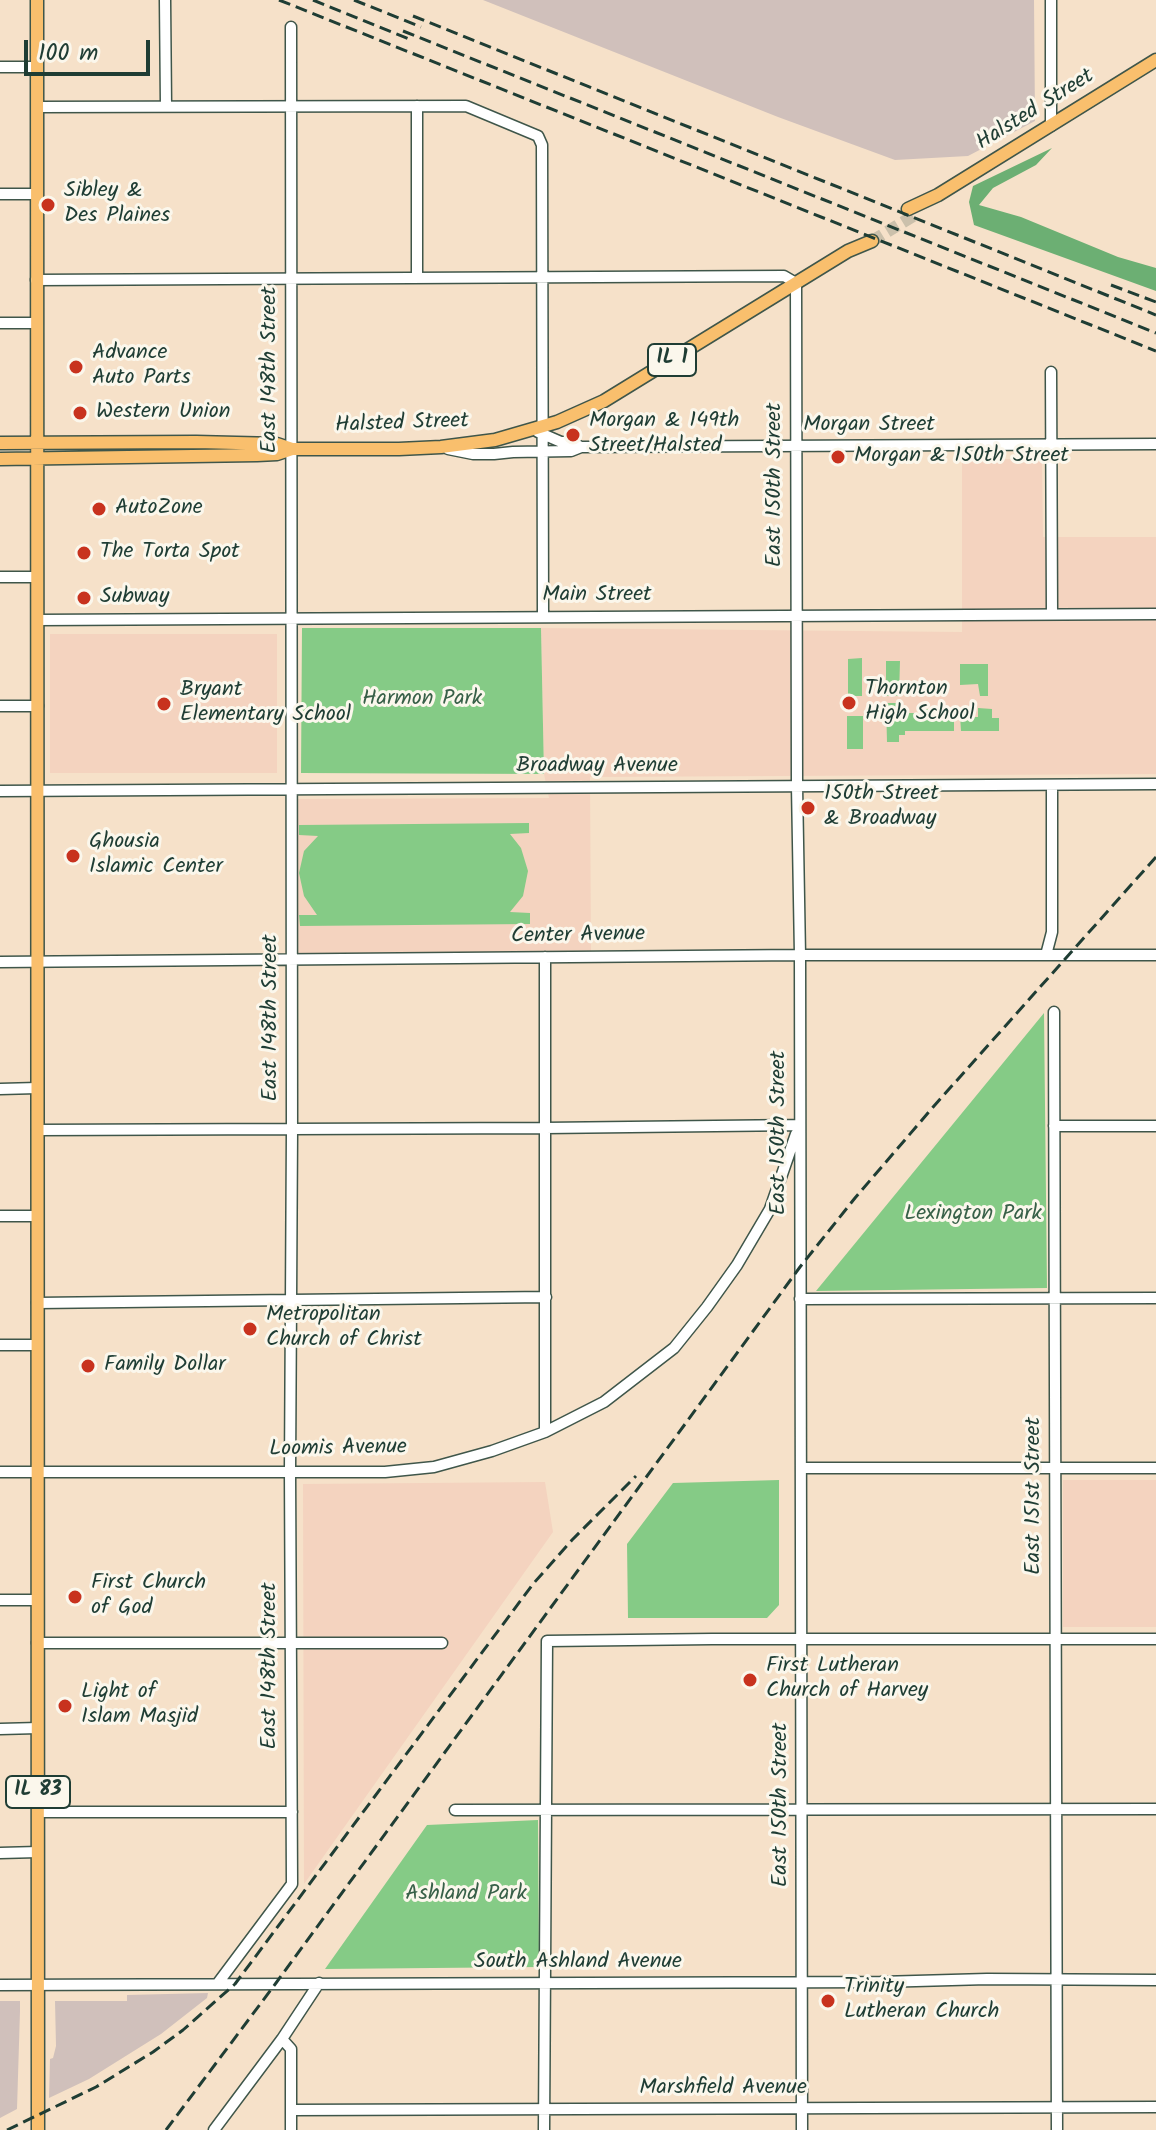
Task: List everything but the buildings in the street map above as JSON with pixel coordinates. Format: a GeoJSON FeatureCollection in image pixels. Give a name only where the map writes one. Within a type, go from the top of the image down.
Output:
{"type":"FeatureCollection","features":[{"type":"Feature","properties":{"kind":"main road","name":"IL 83"},"geometry":{"type":"LineString","coordinates":[[37,0],[38,2130]]}},
{"type":"Feature","properties":{"kind":"main road","name":"Halsted Street"},"geometry":{"type":"LineString","coordinates":[[913,211],[1156,60]]}},
{"type":"Feature","properties":{"kind":"main road","name":"Halsted Street"},"geometry":{"type":"LineString","coordinates":[[0,459],[257,455],[292,449],[441,447],[539,430],[604,401],[868,239]]}},
{"type":"Feature","properties":{"kind":"main road","name":"Halsted Street"},"geometry":{"type":"LineString","coordinates":[[0,443],[267,443],[292,449]]}},
{"type":"Feature","properties":{"kind":"street"},"geometry":{"type":"LineString","coordinates":[[165,0],[166,106]]}},
{"type":"Feature","properties":{"kind":"street"},"geometry":{"type":"LineString","coordinates":[[1051,0],[1051,126]]}},
{"type":"Feature","properties":{"kind":"street","name":"East 148th Street"},"geometry":{"type":"LineString","coordinates":[[218,1983],[292,1884],[291,27]]}},
{"type":"Feature","properties":{"kind":"street"},"geometry":{"type":"LineString","coordinates":[[0,67],[37,67]]}},
{"type":"Feature","properties":{"kind":"street"},"geometry":{"type":"LineString","coordinates":[[417,106],[417,278]]}},
{"type":"Feature","properties":{"kind":"street"},"geometry":{"type":"LineString","coordinates":[[37,107],[466,106],[542,140],[539,430],[543,452],[543,616]]}},
{"type":"Feature","properties":{"kind":"street"},"geometry":{"type":"LineString","coordinates":[[0,194],[36,194]]}},
{"type":"Feature","properties":{"kind":"street"},"geometry":{"type":"LineString","coordinates":[[36,280],[784,276],[796,283]]}},
{"type":"Feature","properties":{"kind":"street","name":"East 150th Street"},"geometry":{"type":"LineString","coordinates":[[796,283],[802,2130]]}},
{"type":"Feature","properties":{"kind":"street"},"geometry":{"type":"LineString","coordinates":[[0,323],[36,323]]}},
{"type":"Feature","properties":{"kind":"street"},"geometry":{"type":"LineString","coordinates":[[1051,372],[1052,614]]}},
{"type":"Feature","properties":{"kind":"street","name":"Morgan Street"},"geometry":{"type":"LineString","coordinates":[[539,430],[561,442],[571,442],[581,447]]}},
{"type":"Feature","properties":{"kind":"street","name":"Morgan Street"},"geometry":{"type":"LineString","coordinates":[[441,447],[473,454],[571,451],[581,447],[1156,444]]}},
{"type":"Feature","properties":{"kind":"street"},"geometry":{"type":"LineString","coordinates":[[0,577],[37,577]]}},
{"type":"Feature","properties":{"kind":"street","name":"Main Street"},"geometry":{"type":"LineString","coordinates":[[37,620],[1156,614]]}},
{"type":"Feature","properties":{"kind":"street"},"geometry":{"type":"LineString","coordinates":[[0,706],[38,706]]}},
{"type":"Feature","properties":{"kind":"street","name":"Broadway Avenue"},"geometry":{"type":"LineString","coordinates":[[0,791],[1156,784]]}},
{"type":"Feature","properties":{"kind":"street"},"geometry":{"type":"LineString","coordinates":[[1046,955],[1052,932],[1052,785]]}},
{"type":"Feature","properties":{"kind":"street","name":"Center Avenue"},"geometry":{"type":"LineString","coordinates":[[0,962],[1156,955]]}},
{"type":"Feature","properties":{"kind":"street"},"geometry":{"type":"LineString","coordinates":[[545,957],[545,1432]]}},
{"type":"Feature","properties":{"kind":"street","name":"East 151st Street"},"geometry":{"type":"LineString","coordinates":[[1054,1012],[1057,2130]]}},
{"type":"Feature","properties":{"kind":"street"},"geometry":{"type":"LineString","coordinates":[[0,1089],[37,1088]]}},
{"type":"Feature","properties":{"kind":"street"},"geometry":{"type":"LineString","coordinates":[[37,1130],[800,1125]]}},
{"type":"Feature","properties":{"kind":"street","name":"Loomis Avenue"},"geometry":{"type":"LineString","coordinates":[[0,1472],[385,1472],[434,1467],[545,1432],[604,1402],[674,1348],[737,1265],[770,1209],[800,1125]]}},
{"type":"Feature","properties":{"kind":"street"},"geometry":{"type":"LineString","coordinates":[[1054,1126],[1156,1126]]}},
{"type":"Feature","properties":{"kind":"street"},"geometry":{"type":"LineString","coordinates":[[0,1216],[37,1216]]}},
{"type":"Feature","properties":{"kind":"street"},"geometry":{"type":"LineString","coordinates":[[37,1303],[546,1297]]}},
{"type":"Feature","properties":{"kind":"street"},"geometry":{"type":"LineString","coordinates":[[800,1299],[1156,1298]]}},
{"type":"Feature","properties":{"kind":"street"},"geometry":{"type":"LineString","coordinates":[[0,1345],[37,1345]]}},
{"type":"Feature","properties":{"kind":"street"},"geometry":{"type":"LineString","coordinates":[[801,1468],[1156,1468]]}},
{"type":"Feature","properties":{"kind":"street"},"geometry":{"type":"LineString","coordinates":[[0,1600],[37,1600]]}},
{"type":"Feature","properties":{"kind":"street"},"geometry":{"type":"LineString","coordinates":[[544,2130],[547,1641],[1156,1639]]}},
{"type":"Feature","properties":{"kind":"street"},"geometry":{"type":"LineString","coordinates":[[37,1643],[442,1643]]}},
{"type":"Feature","properties":{"kind":"street"},"geometry":{"type":"LineString","coordinates":[[0,1729],[38,1728]]}},
{"type":"Feature","properties":{"kind":"street"},"geometry":{"type":"LineString","coordinates":[[455,1810],[1156,1809]]}},
{"type":"Feature","properties":{"kind":"street"},"geometry":{"type":"LineString","coordinates":[[38,1812],[292,1812]]}},
{"type":"Feature","properties":{"kind":"street"},"geometry":{"type":"LineString","coordinates":[[0,1853],[38,1852]]}},
{"type":"Feature","properties":{"kind":"street","name":"South Ashland Avenue"},"geometry":{"type":"LineString","coordinates":[[0,1985],[1156,1980]]}},
{"type":"Feature","properties":{"kind":"street"},"geometry":{"type":"LineString","coordinates":[[214,2130],[282,2039],[319,1983]]}},
{"type":"Feature","properties":{"kind":"street"},"geometry":{"type":"LineString","coordinates":[[282,2039],[291,2049],[291,2130]]}},
{"type":"Feature","properties":{"kind":"street","name":"Marshfield Avenue"},"geometry":{"type":"LineString","coordinates":[[291,2110],[1156,2107]]}},
{"type":"Feature","properties":{"kind":"shaded area"},"geometry":{"type":"Polygon","coordinates":[[[483,0],[1034,0],[1035,121],[968,156],[895,160],[483,0]]]}},
{"type":"Feature","properties":{"kind":"shaded area","name":"Thornton High School"},"geometry":{"type":"Polygon","coordinates":[[[962,459],[1042,459],[1043,537],[1156,537],[1156,774],[590,777],[591,952],[295,953],[295,799],[549,798],[544,774],[541,628],[962,632],[962,459]]]}},
{"type":"Feature","properties":{"kind":"shaded area","name":"Bryant Elementary School"},"geometry":{"type":"Polygon","coordinates":[[[50,634],[277,634],[277,773],[50,773],[50,634]]]}},
{"type":"Feature","properties":{"kind":"shaded area"},"geometry":{"type":"Polygon","coordinates":[[[1063,1480],[1156,1480],[1156,1627],[1063,1627],[1063,1480]]]}},
{"type":"Feature","properties":{"kind":"shaded area"},"geometry":{"type":"Polygon","coordinates":[[[545,1482],[553,1532],[304,1884],[303,1484],[545,1482]]]}},
{"type":"Feature","properties":{"kind":"shaded area"},"geometry":{"type":"Polygon","coordinates":[[[208,1993],[207,1998],[161,2034],[89,2079],[49,2098],[50,2059],[56,2046],[55,2001],[127,2001],[127,1995],[208,1993]]]}},
{"type":"Feature","properties":{"kind":"shaded area"},"geometry":{"type":"Polygon","coordinates":[[[0,2001],[20,2001],[20,2011],[17,2109],[0,2118],[0,2001]]]}},
{"type":"Feature","properties":{"kind":"green space"},"geometry":{"type":"Polygon","coordinates":[[[1052,148],[1036,165],[993,188],[979,205],[1021,217],[1118,257],[1156,268],[1156,291],[974,225],[969,202],[973,186],[1052,148]]]}},
{"type":"Feature","properties":{"kind":"green space","name":"Harmon Park"},"geometry":{"type":"Polygon","coordinates":[[[302,628],[541,628],[544,774],[301,773],[302,628]]]}},
{"type":"Feature","properties":{"kind":"green space"},"geometry":{"type":"Polygon","coordinates":[[[862,658],[862,696],[848,696],[848,659],[862,658]]]}},
{"type":"Feature","properties":{"kind":"green space"},"geometry":{"type":"Polygon","coordinates":[[[886,661],[900,661],[899,696],[886,696],[886,661]]]}},
{"type":"Feature","properties":{"kind":"green space"},"geometry":{"type":"Polygon","coordinates":[[[960,664],[988,664],[988,696],[980,696],[978,684],[960,685],[960,664]]]}},
{"type":"Feature","properties":{"kind":"green space"},"geometry":{"type":"Polygon","coordinates":[[[886,703],[899,703],[899,710],[904,713],[924,713],[924,709],[936,709],[936,716],[954,715],[954,731],[905,731],[905,735],[899,735],[899,742],[887,742],[886,703]]]}},
{"type":"Feature","properties":{"kind":"green space"},"geometry":{"type":"Polygon","coordinates":[[[978,708],[992,709],[992,718],[999,718],[999,731],[961,731],[960,715],[978,717],[978,708]]]}},
{"type":"Feature","properties":{"kind":"green space"},"geometry":{"type":"Polygon","coordinates":[[[847,716],[863,716],[863,749],[847,749],[847,716]]]}},
{"type":"Feature","properties":{"kind":"green space"},"geometry":{"type":"Polygon","coordinates":[[[529,823],[529,833],[510,834],[521,848],[528,871],[523,896],[510,912],[530,913],[530,924],[300,926],[299,915],[317,915],[304,896],[299,873],[304,851],[318,836],[299,835],[299,825],[529,823]]]}},
{"type":"Feature","properties":{"kind":"green space","name":"Lexington Park"},"geometry":{"type":"Polygon","coordinates":[[[1044,1013],[1047,1288],[816,1291],[1044,1013]]]}},
{"type":"Feature","properties":{"kind":"green space"},"geometry":{"type":"Polygon","coordinates":[[[779,1480],[779,1605],[767,1618],[628,1618],[627,1544],[673,1483],[779,1480]]]}},
{"type":"Feature","properties":{"kind":"green space","name":"Ashland Park"},"geometry":{"type":"Polygon","coordinates":[[[538,1820],[539,1967],[325,1969],[427,1825],[538,1820]]]}},
{"type":"Feature","properties":{"kind":"tunnel"},"geometry":{"type":"LineString","coordinates":[[872,241],[918,213]]}},
{"type":"Feature","properties":{"kind":"railway"},"geometry":{"type":"LineString","coordinates":[[279,0],[1156,351]]}},
{"type":"Feature","properties":{"kind":"railway"},"geometry":{"type":"LineString","coordinates":[[313,0],[409,39]]}},
{"type":"Feature","properties":{"kind":"railway"},"geometry":{"type":"LineString","coordinates":[[354,0],[421,27]]}},
{"type":"Feature","properties":{"kind":"railway"},"geometry":{"type":"LineString","coordinates":[[413,16],[1156,315]]}},
{"type":"Feature","properties":{"kind":"railway"},"geometry":{"type":"LineString","coordinates":[[403,31],[1156,333]]}},
{"type":"Feature","properties":{"kind":"railway"},"geometry":{"type":"LineString","coordinates":[[1111,285],[1156,302]]}},
{"type":"Feature","properties":{"kind":"railway"},"geometry":{"type":"LineString","coordinates":[[166,2130],[800,1267],[934,1106],[1156,857]]}},
{"type":"Feature","properties":{"kind":"railway"},"geometry":{"type":"LineString","coordinates":[[7,2130],[96,2087],[153,2052],[235,1984],[533,1584],[636,1476]]}},
{"type":"Feature","properties":{"kind":"place","name":"Sibley & Des Plaines"},"geometry":{"type":"Point","coordinates":[48,205]}},
{"type":"Feature","properties":{"kind":"place","name":"Advance Auto Parts"},"geometry":{"type":"Point","coordinates":[76,367]}},
{"type":"Feature","properties":{"kind":"place","name":"Western Union"},"geometry":{"type":"Point","coordinates":[80,413]}},
{"type":"Feature","properties":{"kind":"place","name":"Morgan & 149th Street/Halsted"},"geometry":{"type":"Point","coordinates":[573,435]}},
{"type":"Feature","properties":{"kind":"place","name":"Morgan & 150th Street"},"geometry":{"type":"Point","coordinates":[838,457]}},
{"type":"Feature","properties":{"kind":"place","name":"AutoZone"},"geometry":{"type":"Point","coordinates":[99,509]}},
{"type":"Feature","properties":{"kind":"place","name":"The Torta Spot"},"geometry":{"type":"Point","coordinates":[84,553]}},
{"type":"Feature","properties":{"kind":"place","name":"Subway"},"geometry":{"type":"Point","coordinates":[84,598]}},
{"type":"Feature","properties":{"kind":"place","name":"Thornton High School"},"geometry":{"type":"Point","coordinates":[849,703]}},
{"type":"Feature","properties":{"kind":"place","name":"Bryant Elementary School"},"geometry":{"type":"Point","coordinates":[164,704]}},
{"type":"Feature","properties":{"kind":"place","name":"150th Street & Broadway"},"geometry":{"type":"Point","coordinates":[808,808]}},
{"type":"Feature","properties":{"kind":"place","name":"Ghousia Islamic Center"},"geometry":{"type":"Point","coordinates":[73,856]}},
{"type":"Feature","properties":{"kind":"place","name":"Metropolitan Church of Christ"},"geometry":{"type":"Point","coordinates":[250,1329]}},
{"type":"Feature","properties":{"kind":"place","name":"Family Dollar"},"geometry":{"type":"Point","coordinates":[88,1366]}},
{"type":"Feature","properties":{"kind":"place","name":"First Church of God"},"geometry":{"type":"Point","coordinates":[75,1597]}},
{"type":"Feature","properties":{"kind":"place","name":"First Lutheran Church of Harvey"},"geometry":{"type":"Point","coordinates":[750,1680]}},
{"type":"Feature","properties":{"kind":"place","name":"Light of Islam Masjid"},"geometry":{"type":"Point","coordinates":[65,1706]}},
{"type":"Feature","properties":{"kind":"place","name":"Trinity Lutheran Church"},"geometry":{"type":"Point","coordinates":[828,2001]}}]}
